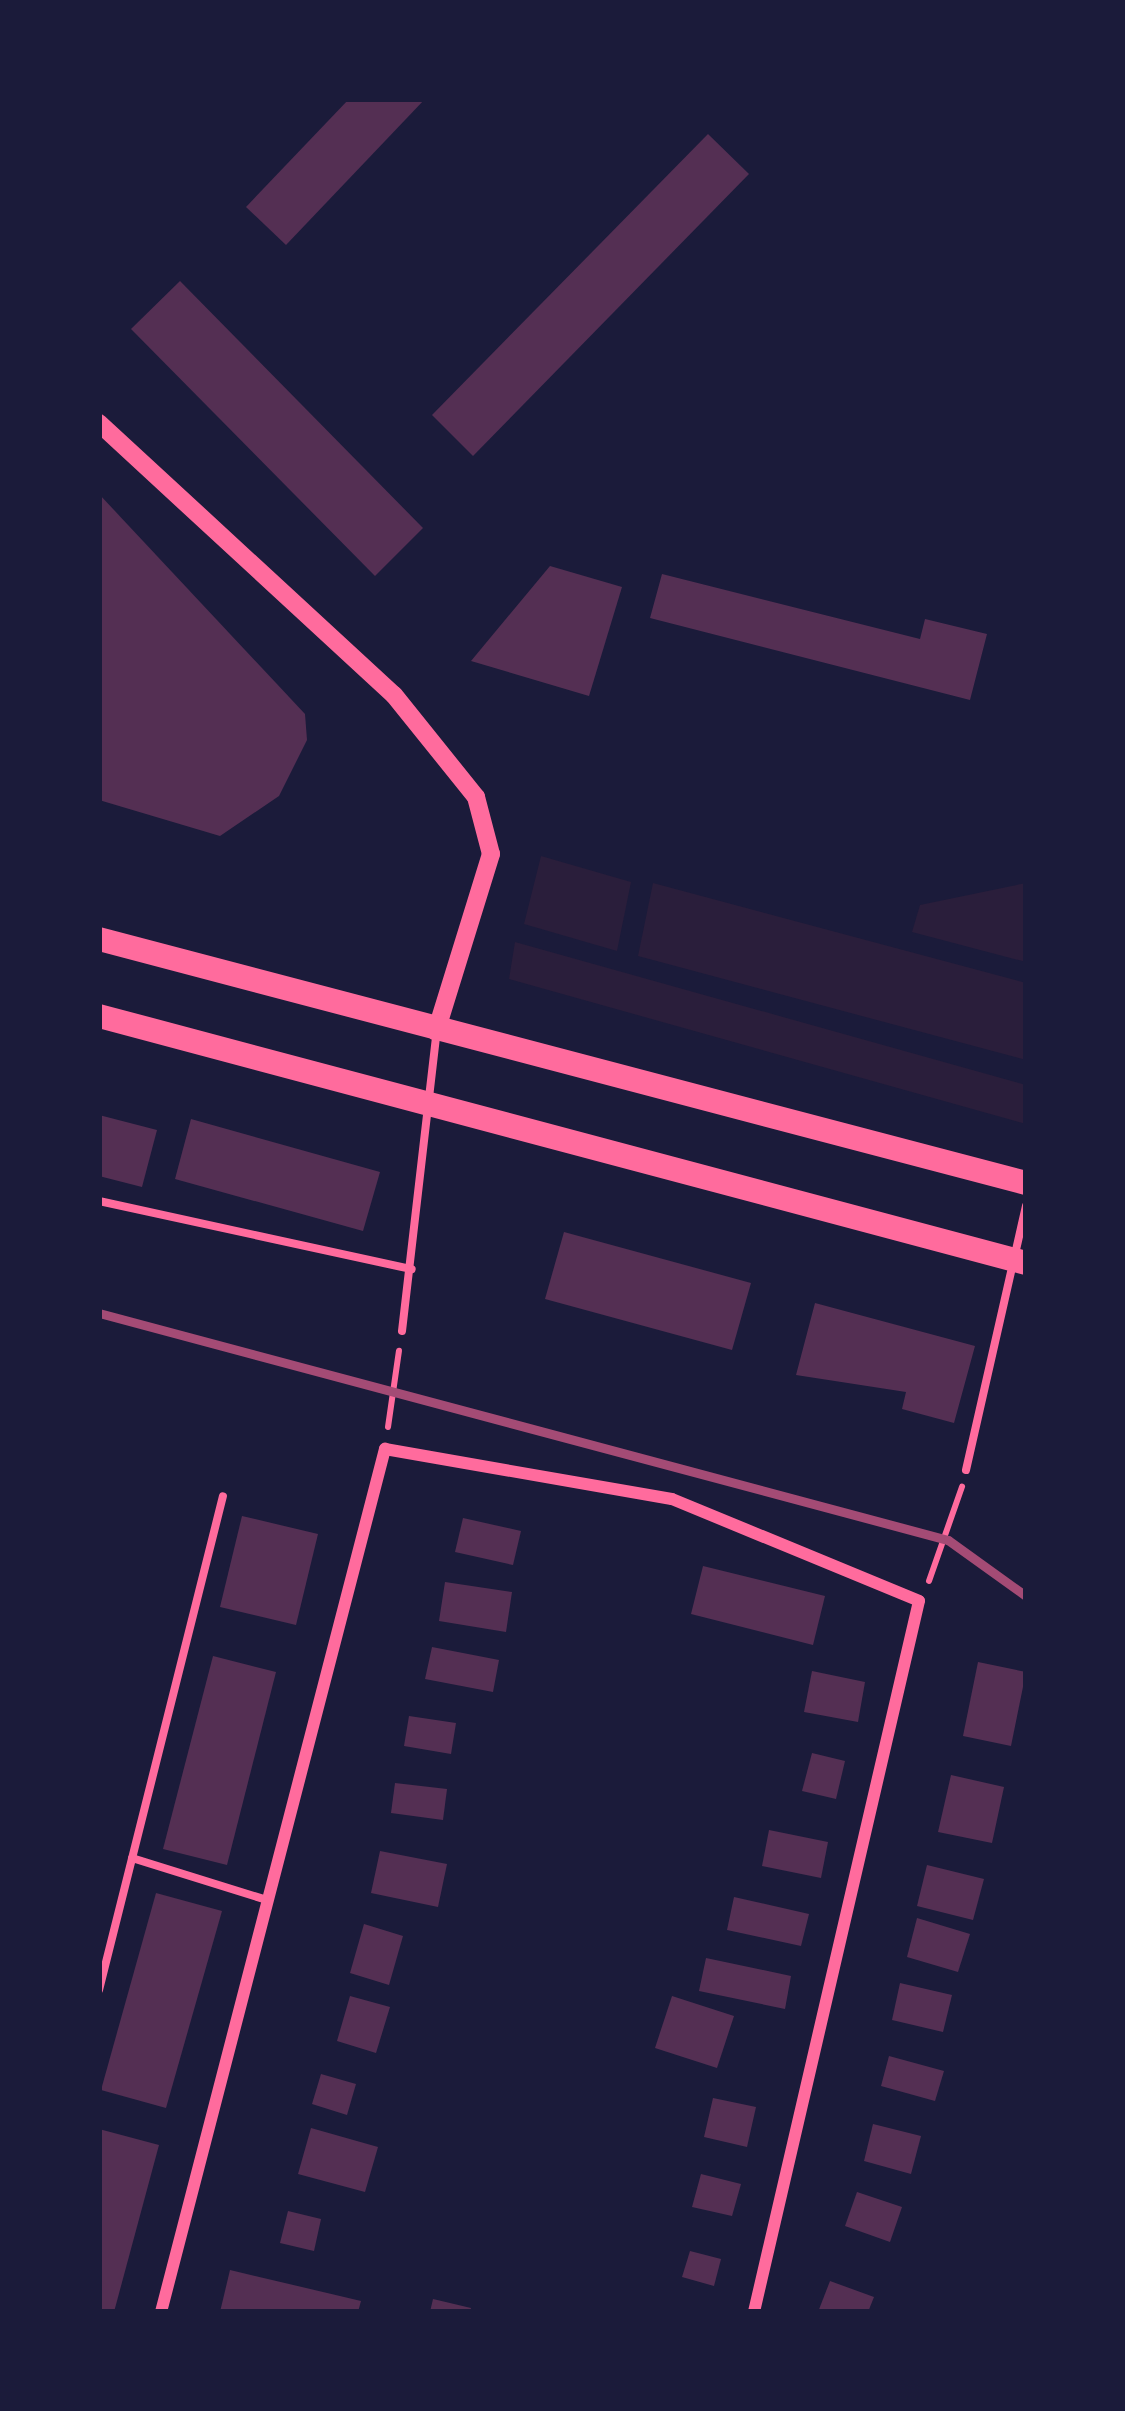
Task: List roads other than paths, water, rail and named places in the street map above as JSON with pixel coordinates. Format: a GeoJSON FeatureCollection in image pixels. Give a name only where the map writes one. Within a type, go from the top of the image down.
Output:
{"type":"FeatureCollection","features":[{"type":"Feature","properties":{"kind":"main road"},"geometry":{"type":"LineString","coordinates":[[99,939],[436,1033],[1026,1184]]}},
{"type":"Feature","properties":{"kind":"main road"},"geometry":{"type":"LineString","coordinates":[[99,1016],[1022,1262]]}},
{"type":"Feature","properties":{"kind":"street"},"geometry":{"type":"LineString","coordinates":[[99,423],[394,694],[476,797],[491,854],[436,1033]]}},
{"type":"Feature","properties":{"kind":"street"},"geometry":{"type":"LineString","coordinates":[[161,2312],[385,1449],[672,1499],[919,1601],[754,2312]]}},
{"type":"Feature","properties":{"kind":"lane"},"geometry":{"type":"LineString","coordinates":[[402,1331],[436,1033]]}},
{"type":"Feature","properties":{"kind":"lane"},"geometry":{"type":"LineString","coordinates":[[99,1201],[412,1269]]}},
{"type":"Feature","properties":{"kind":"lane"},"geometry":{"type":"LineString","coordinates":[[966,1470],[1022,1262],[1026,1206]]}},
{"type":"Feature","properties":{"kind":"lane"},"geometry":{"type":"LineString","coordinates":[[99,1990],[223,1496]]}},
{"type":"Feature","properties":{"kind":"lane"},"geometry":{"type":"LineString","coordinates":[[132,1858],[268,1900]]}},
{"type":"Feature","properties":{"kind":"railway"},"geometry":{"type":"LineString","coordinates":[[99,1313],[948,1540],[1026,1596]]}}]}
